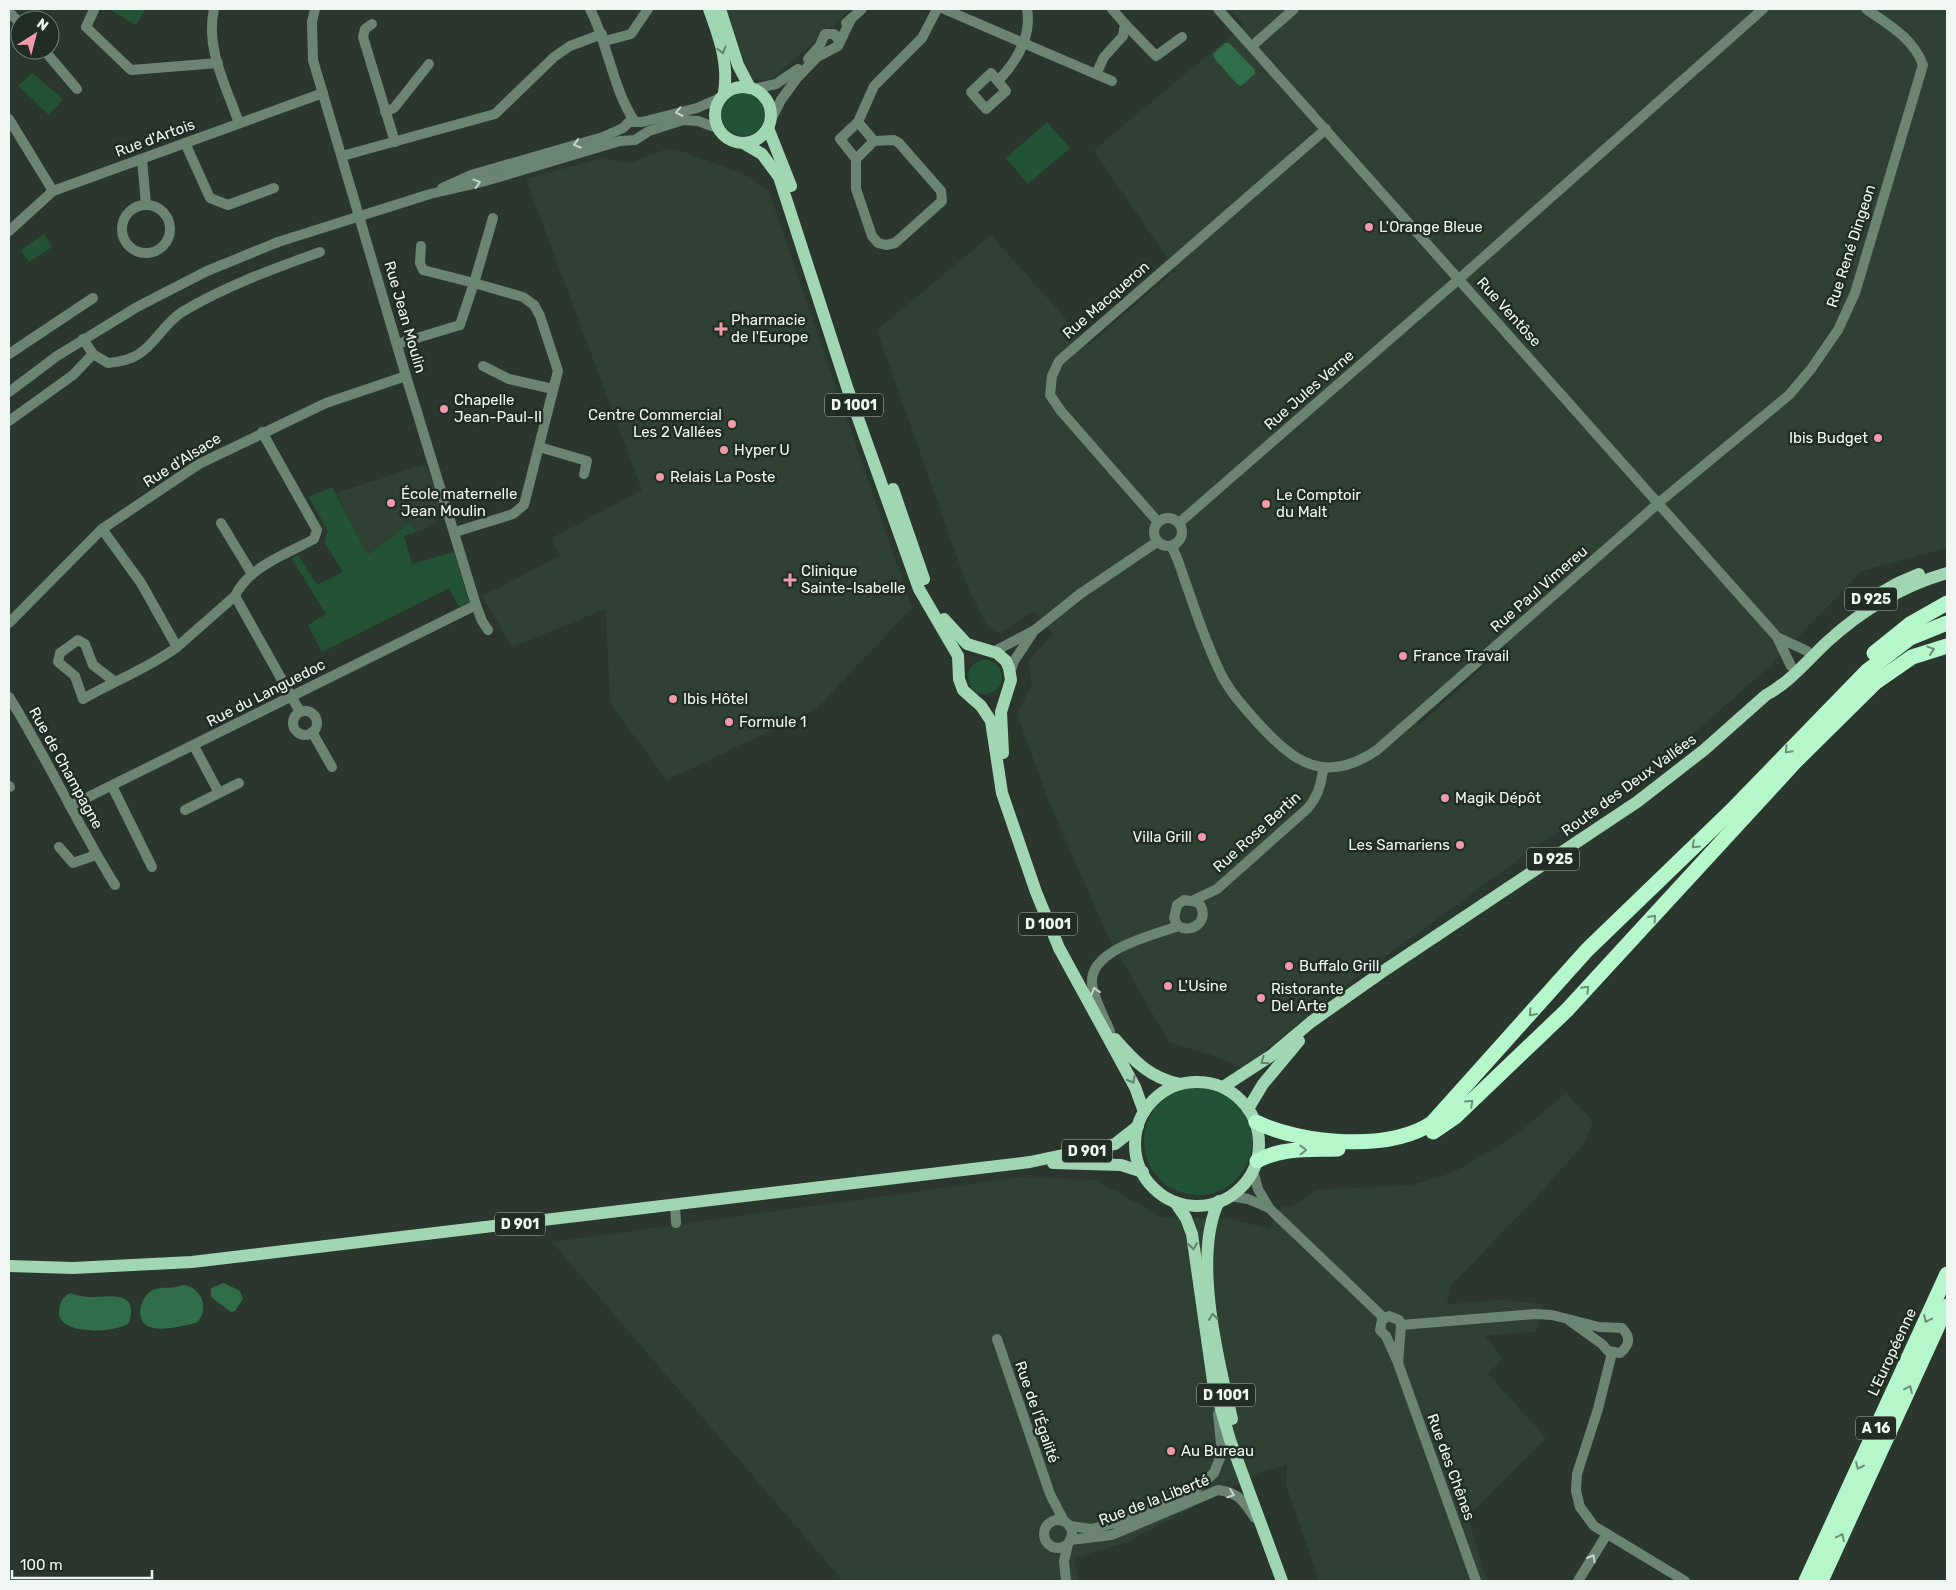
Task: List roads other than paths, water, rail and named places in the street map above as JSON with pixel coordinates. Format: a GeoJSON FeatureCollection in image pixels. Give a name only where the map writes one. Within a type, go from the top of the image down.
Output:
{"type":"FeatureCollection","features":[{"type":"Feature","properties":{"kind":"highway"},"geometry":{"type":"LineString","coordinates":[[1813,724],[1874,653],[1910,624],[1947,603]]}},
{"type":"Feature","properties":{"kind":"highway"},"geometry":{"type":"LineString","coordinates":[[1256,1122],[1267,1128],[1320,1140],[1344,1141],[1396,1139],[1410,1135],[1432,1123],[1587,950],[1730,812],[1813,724],[1867,671],[1910,638],[1947,623]]}},
{"type":"Feature","properties":{"kind":"highway"},"geometry":{"type":"LineString","coordinates":[[1255,1166],[1270,1154],[1286,1150],[1380,1148],[1409,1142],[1431,1133],[1455,1117],[1574,1002],[1812,744],[1869,679],[1911,647],[1931,635],[1947,630]]}},
{"type":"Feature","properties":{"kind":"highway"},"geometry":{"type":"LineString","coordinates":[[1812,744],[1876,682],[1895,667],[1912,657],[1947,646]]}},
{"type":"Feature","properties":{"kind":"highway","name":"L'Européenne"},"geometry":{"type":"LineString","coordinates":[[1806,1581],[1947,1273]]}},
{"type":"Feature","properties":{"kind":"highway","name":"L'Européenne"},"geometry":{"type":"LineString","coordinates":[[1821,1581],[1947,1306]]}},
{"type":"Feature","properties":{"kind":"main road"},"geometry":{"type":"LineString","coordinates":[[709,9],[726,65],[722,96],[714,113],[717,128],[729,140],[745,144],[759,139],[770,124],[771,112],[766,99],[752,88],[738,65],[720,9]]}},
{"type":"Feature","properties":{"kind":"main road"},"geometry":{"type":"LineString","coordinates":[[722,96],[736,87],[752,88]]}},
{"type":"Feature","properties":{"kind":"main road","name":"D 1001"},"geometry":{"type":"LineString","coordinates":[[770,124],[791,185],[834,325],[926,586],[937,610],[956,634],[967,644],[988,651]]}},
{"type":"Feature","properties":{"kind":"main road","name":"D 1001"},"geometry":{"type":"LineString","coordinates":[[745,144],[762,154],[774,169],[786,194],[845,380],[906,555],[924,601],[958,656],[960,671]]}},
{"type":"Feature","properties":{"kind":"main road","name":"Route des Deux Vallées"},"geometry":{"type":"LineString","coordinates":[[1766,695],[1773,684],[1791,666],[1858,606],[1898,583],[1947,565]]}},
{"type":"Feature","properties":{"kind":"main road","name":"Route des Deux Vallées"},"geometry":{"type":"LineString","coordinates":[[1223,1088],[1272,1055],[1312,1022],[1382,972],[1637,802],[1704,750],[1766,695],[1778,689],[1829,640],[1867,610],[1914,585],[1947,573]]}},
{"type":"Feature","properties":{"kind":"main road"},"geometry":{"type":"LineString","coordinates":[[988,651],[1006,661],[1011,680],[1007,691],[994,701],[983,702],[975,700],[963,690],[960,683],[960,671],[967,658],[988,651]]}},
{"type":"Feature","properties":{"kind":"main road","name":"D 1001"},"geometry":{"type":"LineString","coordinates":[[1007,691],[1001,712],[1011,819]]}},
{"type":"Feature","properties":{"kind":"main road","name":"D 1001"},"geometry":{"type":"LineString","coordinates":[[975,700],[991,721],[1002,793],[1036,892],[1059,948],[1135,1087],[1144,1112]]}},
{"type":"Feature","properties":{"kind":"main road","name":"Route des Deux Vallées"},"geometry":{"type":"LineString","coordinates":[[1248,1109],[1276,1067],[1331,1010]]}},
{"type":"Feature","properties":{"kind":"main road","name":"D 1001"},"geometry":{"type":"LineString","coordinates":[[1100,1022],[1112,1037],[1146,1071],[1155,1077],[1180,1084]]}},
{"type":"Feature","properties":{"kind":"main road"},"geometry":{"type":"LineString","coordinates":[[1201,1082],[1223,1088],[1235,1095],[1248,1109],[1256,1122],[1259,1140],[1255,1166],[1242,1187],[1224,1199],[1197,1205],[1175,1202],[1157,1190],[1143,1172],[1136,1152],[1138,1126],[1144,1112],[1157,1097],[1180,1084],[1201,1082]]}},
{"type":"Feature","properties":{"kind":"main road","name":"D 901"},"geometry":{"type":"LineString","coordinates":[[9,1266],[82,1268],[192,1262],[1030,1162],[1115,1144],[1138,1126]]}},
{"type":"Feature","properties":{"kind":"main road","name":"D 901"},"geometry":{"type":"LineString","coordinates":[[1030,1162],[1121,1165],[1143,1172]]}},
{"type":"Feature","properties":{"kind":"main road","name":"D 1001"},"geometry":{"type":"LineString","coordinates":[[1224,1199],[1211,1216],[1207,1234],[1207,1269],[1222,1380],[1234,1426],[1290,1581]]}},
{"type":"Feature","properties":{"kind":"main road","name":"D 1001"},"geometry":{"type":"LineString","coordinates":[[1175,1202],[1186,1218],[1192,1234],[1213,1381],[1230,1440],[1282,1581]]}},
{"type":"Feature","properties":{"kind":"street"},"geometry":{"type":"LineString","coordinates":[[214,9],[210,24],[212,48],[239,123]]}},
{"type":"Feature","properties":{"kind":"street","name":"Rue Jean Moulin"},"geometry":{"type":"LineString","coordinates":[[315,9],[312,22],[313,60],[476,605],[482,621],[488,630]]}},
{"type":"Feature","properties":{"kind":"street"},"geometry":{"type":"LineString","coordinates":[[590,9],[604,38],[623,99],[630,125],[624,136],[629,140]]}},
{"type":"Feature","properties":{"kind":"street"},"geometry":{"type":"LineString","coordinates":[[342,156],[495,114],[554,57],[570,46],[631,34],[648,9]]}},
{"type":"Feature","properties":{"kind":"street"},"geometry":{"type":"LineString","coordinates":[[752,88],[776,84],[795,72],[819,47],[823,36],[831,33],[862,9]]}},
{"type":"Feature","properties":{"kind":"street"},"geometry":{"type":"LineString","coordinates":[[856,159],[874,141],[894,140],[899,143],[942,195],[942,200],[895,243],[886,245],[878,243],[872,236],[856,189],[856,159],[840,139],[858,122],[874,86],[922,38],[937,9]]}},
{"type":"Feature","properties":{"kind":"street"},"geometry":{"type":"LineString","coordinates":[[944,9],[1112,82]]}},
{"type":"Feature","properties":{"kind":"street"},"geometry":{"type":"LineString","coordinates":[[998,81],[1013,65],[1024,43],[1029,22],[1028,9]]}},
{"type":"Feature","properties":{"kind":"street"},"geometry":{"type":"LineString","coordinates":[[1112,9],[1156,56],[1182,37]]}},
{"type":"Feature","properties":{"kind":"street","name":"Rue Ventôse"},"geometry":{"type":"LineString","coordinates":[[1218,9],[1326,128],[1776,637],[1791,666]]}},
{"type":"Feature","properties":{"kind":"street"},"geometry":{"type":"LineString","coordinates":[[1252,46],[1294,9]]}},
{"type":"Feature","properties":{"kind":"street"},"geometry":{"type":"LineString","coordinates":[[1459,279],[1763,9]]}},
{"type":"Feature","properties":{"kind":"street","name":"Rue René Dingeon"},"geometry":{"type":"LineString","coordinates":[[1659,504],[1789,395],[1811,369],[1838,330],[1855,293],[1923,65],[1918,52],[1908,39],[1866,9]]}},
{"type":"Feature","properties":{"kind":"street"},"geometry":{"type":"LineString","coordinates":[[94,10],[86,27],[131,70],[218,63]]}},
{"type":"Feature","properties":{"kind":"street"},"geometry":{"type":"LineString","coordinates":[[770,124],[789,87],[812,62],[828,50],[836,48],[851,19]]}},
{"type":"Feature","properties":{"kind":"street"},"geometry":{"type":"LineString","coordinates":[[372,24],[365,29],[363,37],[395,142]]}},
{"type":"Feature","properties":{"kind":"street"},"geometry":{"type":"LineString","coordinates":[[1096,74],[1104,57],[1123,36],[1125,24]]}},
{"type":"Feature","properties":{"kind":"street"},"geometry":{"type":"LineString","coordinates":[[831,33],[836,35],[839,40]]}},
{"type":"Feature","properties":{"kind":"street"},"geometry":{"type":"LineString","coordinates":[[821,41],[823,47],[828,50]]}},
{"type":"Feature","properties":{"kind":"street"},"geometry":{"type":"LineString","coordinates":[[52,60],[76,89]]}},
{"type":"Feature","properties":{"kind":"street"},"geometry":{"type":"LineString","coordinates":[[386,112],[394,108],[430,64]]}},
{"type":"Feature","properties":{"kind":"street","name":"Rue d'Artois"},"geometry":{"type":"LineString","coordinates":[[9,231],[53,191],[323,93]]}},
{"type":"Feature","properties":{"kind":"street"},"geometry":{"type":"LineString","coordinates":[[430,194],[471,175],[603,137],[630,125],[697,108],[722,96]]}},
{"type":"Feature","properties":{"kind":"street"},"geometry":{"type":"LineString","coordinates":[[9,119],[53,191]]}},
{"type":"Feature","properties":{"kind":"street"},"geometry":{"type":"LineString","coordinates":[[9,392],[83,339],[137,307],[207,271],[278,242],[430,194],[474,184],[629,140],[635,140],[661,126],[683,120],[698,121],[717,128]]}},
{"type":"Feature","properties":{"kind":"street"},"geometry":{"type":"LineString","coordinates":[[858,122],[874,141]]}},
{"type":"Feature","properties":{"kind":"street"},"geometry":{"type":"LineString","coordinates":[[630,125],[641,128],[640,136]]}},
{"type":"Feature","properties":{"kind":"street","name":"Rue Macqueron"},"geometry":{"type":"LineString","coordinates":[[1158,522],[1061,411],[1050,395],[1052,376],[1059,361],[1326,128]]}},
{"type":"Feature","properties":{"kind":"street"},"geometry":{"type":"LineString","coordinates":[[186,143],[210,198],[228,205],[274,188]]}},
{"type":"Feature","properties":{"kind":"street"},"geometry":{"type":"LineString","coordinates":[[142,159],[146,205]]}},
{"type":"Feature","properties":{"kind":"street"},"geometry":{"type":"LineString","coordinates":[[146,205],[161,211],[166,217],[169,233],[162,247],[147,253],[132,248],[127,243],[122,229],[126,215],[138,207],[146,205]]}},
{"type":"Feature","properties":{"kind":"street"},"geometry":{"type":"LineString","coordinates":[[397,344],[460,325],[492,218]]}},
{"type":"Feature","properties":{"kind":"street"},"geometry":{"type":"LineString","coordinates":[[421,246],[420,263],[423,270],[523,297],[534,305],[540,316],[558,372],[524,505],[513,514],[455,532]]}},
{"type":"Feature","properties":{"kind":"street"},"geometry":{"type":"LineString","coordinates":[[83,339],[93,354],[108,363],[130,359],[145,350],[180,313],[246,280],[320,252]]}},
{"type":"Feature","properties":{"kind":"street","name":"Rue Jules Verne"},"geometry":{"type":"LineString","coordinates":[[1179,523],[1459,279]]}},
{"type":"Feature","properties":{"kind":"street"},"geometry":{"type":"LineString","coordinates":[[9,354],[93,298]]}},
{"type":"Feature","properties":{"kind":"street"},"geometry":{"type":"LineString","coordinates":[[9,421],[73,375],[93,354]]}},
{"type":"Feature","properties":{"kind":"street"},"geometry":{"type":"LineString","coordinates":[[483,366],[509,379],[553,389]]}},
{"type":"Feature","properties":{"kind":"street","name":"Rue d'Alsace"},"geometry":{"type":"LineString","coordinates":[[9,623],[102,529],[199,464],[262,432],[326,403],[406,376]]}},
{"type":"Feature","properties":{"kind":"street"},"geometry":{"type":"LineString","coordinates":[[114,681],[93,665],[85,644],[78,640],[60,653],[58,662],[75,676],[83,699],[114,681],[162,659],[235,596],[240,585],[252,574],[314,539],[317,535],[317,530],[262,432]]}},
{"type":"Feature","properties":{"kind":"street"},"geometry":{"type":"LineString","coordinates":[[539,447],[587,460],[584,474]]}},
{"type":"Feature","properties":{"kind":"street","name":"Rue Paul Vimereu"},"geometry":{"type":"LineString","coordinates":[[1172,546],[1216,663],[1228,688],[1289,754],[1300,761],[1335,768],[1352,764],[1377,750],[1659,504]]}},
{"type":"Feature","properties":{"kind":"street"},"geometry":{"type":"LineString","coordinates":[[1171,518],[1179,523],[1182,530],[1181,538],[1172,546],[1161,545],[1157,542],[1154,532],[1158,522],[1171,518]]}},
{"type":"Feature","properties":{"kind":"street"},"geometry":{"type":"LineString","coordinates":[[221,523],[252,574]]}},
{"type":"Feature","properties":{"kind":"street"},"geometry":{"type":"LineString","coordinates":[[102,529],[141,583],[177,647]]}},
{"type":"Feature","properties":{"kind":"street"},"geometry":{"type":"LineString","coordinates":[[988,651],[1035,630],[1084,591],[1157,542]]}},
{"type":"Feature","properties":{"kind":"street"},"geometry":{"type":"LineString","coordinates":[[235,596],[300,712]]}},
{"type":"Feature","properties":{"kind":"street","name":"Rue du Languedoc"},"geometry":{"type":"LineString","coordinates":[[70,806],[476,605]]}},
{"type":"Feature","properties":{"kind":"street"},"geometry":{"type":"LineString","coordinates":[[1010,672],[1014,660],[1035,630]]}},
{"type":"Feature","properties":{"kind":"street","name":"Rue Ventôse"},"geometry":{"type":"LineString","coordinates":[[1776,637],[1807,651]]}},
{"type":"Feature","properties":{"kind":"street","name":"Rue de Champagne"},"geometry":{"type":"LineString","coordinates":[[9,697],[32,734],[96,854],[115,885]]}},
{"type":"Feature","properties":{"kind":"street"},"geometry":{"type":"LineString","coordinates":[[300,712],[311,713],[315,717],[315,728],[312,732],[301,734],[293,726],[293,720],[300,712]]}},
{"type":"Feature","properties":{"kind":"street"},"geometry":{"type":"LineString","coordinates":[[312,732],[332,767]]}},
{"type":"Feature","properties":{"kind":"street"},"geometry":{"type":"LineString","coordinates":[[194,746],[219,793]]}},
{"type":"Feature","properties":{"kind":"street","name":"Rue Rose Bertin"},"geometry":{"type":"LineString","coordinates":[[1202,910],[1216,889],[1312,804],[1320,787],[1323,767]]}},
{"type":"Feature","properties":{"kind":"street"},"geometry":{"type":"LineString","coordinates":[[185,810],[239,784]]}},
{"type":"Feature","properties":{"kind":"street"},"geometry":{"type":"LineString","coordinates":[[112,786],[152,867]]}},
{"type":"Feature","properties":{"kind":"street"},"geometry":{"type":"LineString","coordinates":[[59,847],[73,863],[96,854]]}},
{"type":"Feature","properties":{"kind":"street","name":"Rue Rose Bertin"},"geometry":{"type":"LineString","coordinates":[[1194,900],[1216,889]]}},
{"type":"Feature","properties":{"kind":"street"},"geometry":{"type":"LineString","coordinates":[[1112,1037],[1093,987],[1093,976],[1098,963],[1108,953],[1178,926],[1188,929],[1196,927],[1202,920],[1202,910],[1194,900],[1184,900],[1176,904],[1174,918],[1178,926]]}},
{"type":"Feature","properties":{"kind":"street"},"geometry":{"type":"LineString","coordinates":[[1255,1166],[1258,1188],[1269,1208],[1384,1318]]}},
{"type":"Feature","properties":{"kind":"street"},"geometry":{"type":"LineString","coordinates":[[1224,1199],[1248,1200],[1269,1208]]}},
{"type":"Feature","properties":{"kind":"street"},"geometry":{"type":"LineString","coordinates":[[675,1205],[676,1222]]}},
{"type":"Feature","properties":{"kind":"street"},"geometry":{"type":"LineString","coordinates":[[1384,1318],[1380,1327],[1386,1336],[1393,1337],[1400,1329],[1535,1314],[1552,1315],[1570,1321],[1608,1328],[1622,1328],[1627,1334],[1629,1341],[1626,1348],[1620,1353],[1612,1353],[1570,1321]]}},
{"type":"Feature","properties":{"kind":"street"},"geometry":{"type":"LineString","coordinates":[[1384,1318],[1394,1316],[1400,1329]]}},
{"type":"Feature","properties":{"kind":"street"},"geometry":{"type":"LineString","coordinates":[[1602,1344],[1602,1336],[1608,1328]]}},
{"type":"Feature","properties":{"kind":"street","name":"Rue des Chênes"},"geometry":{"type":"LineString","coordinates":[[1398,1363],[1400,1329]]}},
{"type":"Feature","properties":{"kind":"street","name":"Rue des Chênes"},"geometry":{"type":"LineString","coordinates":[[1386,1336],[1398,1363],[1476,1581]]}},
{"type":"Feature","properties":{"kind":"street","name":"Rue de l'Égalité"},"geometry":{"type":"LineString","coordinates":[[997,1339],[1050,1494],[1067,1524]]}},
{"type":"Feature","properties":{"kind":"street"},"geometry":{"type":"LineString","coordinates":[[1612,1353],[1598,1409],[1577,1474],[1576,1490],[1580,1507],[1584,1515],[1594,1526],[1685,1581]]}},
{"type":"Feature","properties":{"kind":"street","name":"Rue de la Liberté"},"geometry":{"type":"LineString","coordinates":[[1067,1524],[1091,1529],[1120,1522],[1195,1490],[1205,1482],[1214,1473],[1222,1453],[1213,1381]]}},
{"type":"Feature","properties":{"kind":"street","name":"Rue de la Liberté"},"geometry":{"type":"LineString","coordinates":[[1069,1542],[1112,1535],[1218,1490],[1230,1492],[1241,1497],[1262,1526]]}},
{"type":"Feature","properties":{"kind":"street","name":"Rue de l'Égalité"},"geometry":{"type":"LineString","coordinates":[[1046,1525],[1050,1494]]}},
{"type":"Feature","properties":{"kind":"street"},"geometry":{"type":"LineString","coordinates":[[1056,1520],[1067,1524],[1072,1532],[1064,1561],[1065,1579],[1051,1547],[1043,1536],[1046,1525],[1056,1520]]}},
{"type":"Feature","properties":{"kind":"street"},"geometry":{"type":"LineString","coordinates":[[1578,1581],[1607,1534]]}},
{"type":"Feature","properties":{"kind":"street"},"geometry":{"type":"LineString","coordinates":[[1051,1547],[1060,1549],[1069,1542]]}},
{"type":"Feature","properties":{"kind":"place","name":"L'Orange Bleue"},"geometry":{"type":"Point","coordinates":[1369,227]}},
{"type":"Feature","properties":{"kind":"place","name":"Pharmacie de l'Europe"},"geometry":{"type":"Point","coordinates":[721,329]}},
{"type":"Feature","properties":{"kind":"place","name":"Chapelle Jean-Paul-II"},"geometry":{"type":"Point","coordinates":[444,409]}},
{"type":"Feature","properties":{"kind":"place","name":"Centre Commercial Les 2 Vallées"},"geometry":{"type":"Point","coordinates":[732,424]}},
{"type":"Feature","properties":{"kind":"place","name":"Ibis Budget"},"geometry":{"type":"Point","coordinates":[1878,438]}},
{"type":"Feature","properties":{"kind":"place","name":"Hyper U"},"geometry":{"type":"Point","coordinates":[724,450]}},
{"type":"Feature","properties":{"kind":"place","name":"Relais La Poste"},"geometry":{"type":"Point","coordinates":[660,477]}},
{"type":"Feature","properties":{"kind":"place","name":"École maternelle Jean Moulin"},"geometry":{"type":"Point","coordinates":[391,503]}},
{"type":"Feature","properties":{"kind":"place","name":"Le Comptoir du Malt"},"geometry":{"type":"Point","coordinates":[1266,504]}},
{"type":"Feature","properties":{"kind":"place","name":"Clinique Sainte-Isabelle"},"geometry":{"type":"Point","coordinates":[790,580]}},
{"type":"Feature","properties":{"kind":"place","name":"France Travail"},"geometry":{"type":"Point","coordinates":[1403,656]}},
{"type":"Feature","properties":{"kind":"place","name":"Ibis Hôtel"},"geometry":{"type":"Point","coordinates":[673,699]}},
{"type":"Feature","properties":{"kind":"place","name":"Formule 1"},"geometry":{"type":"Point","coordinates":[729,722]}},
{"type":"Feature","properties":{"kind":"place","name":"Magik Dépôt"},"geometry":{"type":"Point","coordinates":[1445,798]}},
{"type":"Feature","properties":{"kind":"place","name":"Villa Grill"},"geometry":{"type":"Point","coordinates":[1202,837]}},
{"type":"Feature","properties":{"kind":"place","name":"Les Samariens"},"geometry":{"type":"Point","coordinates":[1460,845]}},
{"type":"Feature","properties":{"kind":"place","name":"Buffalo Grill"},"geometry":{"type":"Point","coordinates":[1289,966]}},
{"type":"Feature","properties":{"kind":"place","name":"L'Usine"},"geometry":{"type":"Point","coordinates":[1168,986]}},
{"type":"Feature","properties":{"kind":"place","name":"Ristorante Del Arte"},"geometry":{"type":"Point","coordinates":[1261,998]}},
{"type":"Feature","properties":{"kind":"place","name":"Au Bureau"},"geometry":{"type":"Point","coordinates":[1171,1451]}}]}
